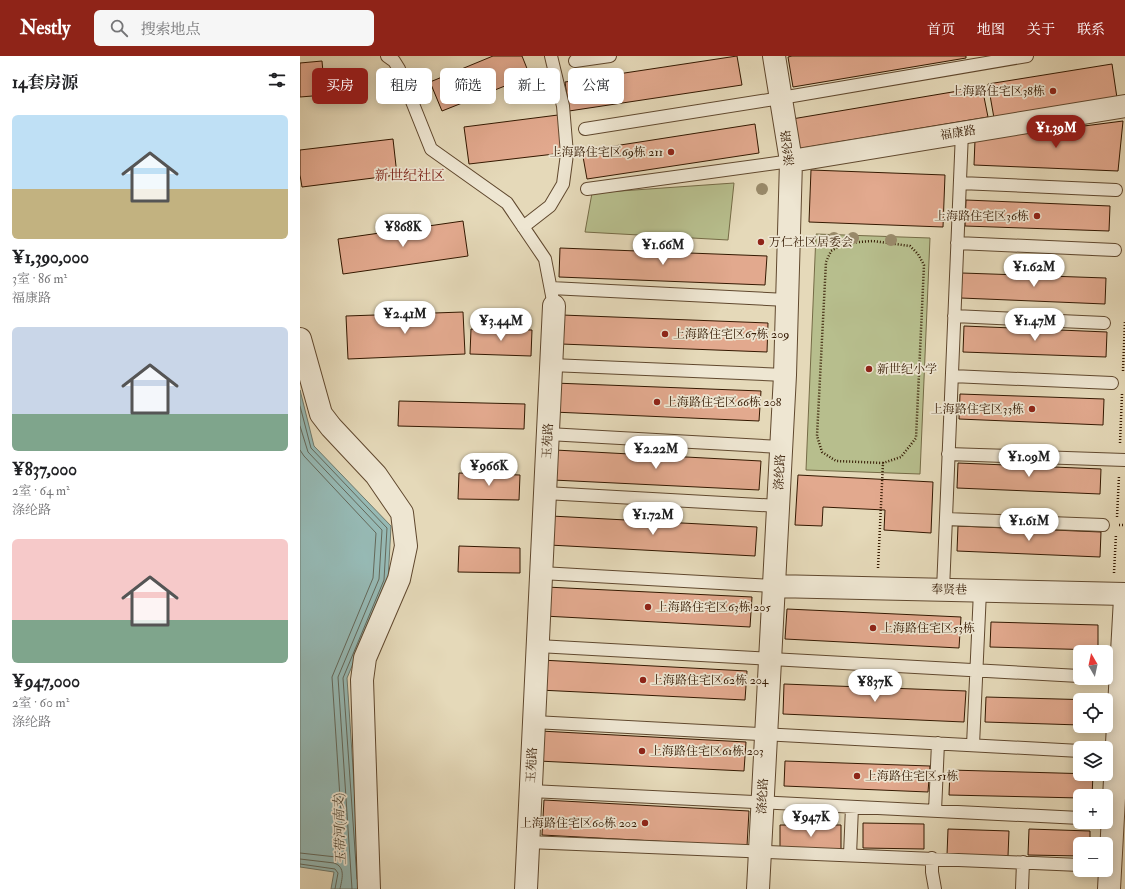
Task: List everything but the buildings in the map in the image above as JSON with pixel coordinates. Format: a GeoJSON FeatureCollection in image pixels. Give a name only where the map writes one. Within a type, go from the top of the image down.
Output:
{"type":"FeatureCollection","features":[{"type":"Feature","properties":{"kind":"street","name":"涤纶路"},"geometry":{"type":"LineString","coordinates":[[758,889],[785,376],[790,161],[774,56]]}},
{"type":"Feature","properties":{"kind":"street","name":"福康路"},"geometry":{"type":"LineString","coordinates":[[790,161],[1125,106]]}},
{"type":"Feature","properties":{"kind":"street","name":"玉苑路"},"geometry":{"type":"LineString","coordinates":[[526,889],[548,434],[552,297]]}},
{"type":"Feature","properties":{"kind":"street"},"geometry":{"type":"LineString","coordinates":[[300,339],[321,414],[331,427],[376,475],[390,494],[402,513],[405,533],[406,546],[399,579],[365,658],[362,680],[369,889]]}},
{"type":"Feature","properties":{"kind":"street","name":"奉贤巷"},"geometry":{"type":"LineString","coordinates":[[773,586],[1121,596]]}},
{"type":"Feature","properties":{"kind":"street"},"geometry":{"type":"LineString","coordinates":[[1112,837],[1115,820],[1116,752],[1123,679],[1121,596]]}},
{"type":"Feature","properties":{"kind":"street"},"geometry":{"type":"LineString","coordinates":[[1108,877],[1109,889]]}},
{"type":"Feature","properties":{"kind":"lane","name":"玉苑路"},"geometry":{"type":"LineString","coordinates":[[387,56],[394,61],[399,69],[431,149],[507,203],[545,259],[552,297]]}},
{"type":"Feature","properties":{"kind":"lane"},"geometry":{"type":"LineString","coordinates":[[523,226],[550,206],[563,184],[567,147],[563,106],[551,56]]}},
{"type":"Feature","properties":{"kind":"lane"},"geometry":{"type":"LineString","coordinates":[[574,61],[610,56]]}},
{"type":"Feature","properties":{"kind":"lane"},"geometry":{"type":"LineString","coordinates":[[585,129],[781,98],[1027,56]]}},
{"type":"Feature","properties":{"kind":"lane"},"geometry":{"type":"LineString","coordinates":[[943,590],[962,132]]}},
{"type":"Feature","properties":{"kind":"lane"},"geometry":{"type":"LineString","coordinates":[[588,189],[790,161]]}},
{"type":"Feature","properties":{"kind":"lane"},"geometry":{"type":"LineString","coordinates":[[960,183],[1116,190]]}},
{"type":"Feature","properties":{"kind":"lane"},"geometry":{"type":"LineString","coordinates":[[957,243],[1115,250]]}},
{"type":"Feature","properties":{"kind":"lane"},"geometry":{"type":"LineString","coordinates":[[552,297],[787,300]]}},
{"type":"Feature","properties":{"kind":"lane"},"geometry":{"type":"LineString","coordinates":[[954,316],[1104,322]]}},
{"type":"Feature","properties":{"kind":"lane"},"geometry":{"type":"LineString","coordinates":[[551,365],[785,376]]}},
{"type":"Feature","properties":{"kind":"lane"},"geometry":{"type":"LineString","coordinates":[[952,376],[1112,383]]}},
{"type":"Feature","properties":{"kind":"lane"},"geometry":{"type":"LineString","coordinates":[[548,434],[781,446]]}},
{"type":"Feature","properties":{"kind":"lane"},"geometry":{"type":"LineString","coordinates":[[948,454],[1122,460]]}},
{"type":"Feature","properties":{"kind":"lane"},"geometry":{"type":"LineString","coordinates":[[545,493],[778,506]]}},
{"type":"Feature","properties":{"kind":"lane"},"geometry":{"type":"LineString","coordinates":[[946,519],[1103,525]]}},
{"type":"Feature","properties":{"kind":"lane"},"geometry":{"type":"LineString","coordinates":[[541,573],[773,586]]}},
{"type":"Feature","properties":{"kind":"lane"},"geometry":{"type":"LineString","coordinates":[[973,745],[980,591]]}},
{"type":"Feature","properties":{"kind":"lane"},"geometry":{"type":"LineString","coordinates":[[538,646],[1073,676]]}},
{"type":"Feature","properties":{"kind":"lane"},"geometry":{"type":"LineString","coordinates":[[534,722],[1073,751]]}},
{"type":"Feature","properties":{"kind":"lane"},"geometry":{"type":"LineString","coordinates":[[935,811],[938,743]]}},
{"type":"Feature","properties":{"kind":"lane"},"geometry":{"type":"LineString","coordinates":[[531,790],[1073,818]]}},
{"type":"Feature","properties":{"kind":"lane"},"geometry":{"type":"LineString","coordinates":[[850,855],[852,807]]}},
{"type":"Feature","properties":{"kind":"lane"},"geometry":{"type":"LineString","coordinates":[[528,842],[1073,864]]}},
{"type":"Feature","properties":{"kind":"lane"},"geometry":{"type":"LineString","coordinates":[[932,858],[934,889]]}},
{"type":"Feature","properties":{"kind":"lane"},"geometry":{"type":"LineString","coordinates":[[1022,862],[1022,889]]}},
{"type":"Feature","properties":{"kind":"path"},"geometry":{"type":"LineString","coordinates":[[873,241],[910,246],[918,254],[924,265],[916,438],[901,457],[883,463],[836,462],[822,452],[817,436],[826,262],[831,251],[845,243],[873,241]]}},
{"type":"Feature","properties":{"kind":"path"},"geometry":{"type":"LineString","coordinates":[[1123,376],[1125,320]]}},
{"type":"Feature","properties":{"kind":"path"},"geometry":{"type":"LineString","coordinates":[[1117,518],[1122,460],[1122,391]]}},
{"type":"Feature","properties":{"kind":"path"},"geometry":{"type":"LineString","coordinates":[[877,588],[883,463]]}},
{"type":"Feature","properties":{"kind":"path"},"geometry":{"type":"LineString","coordinates":[[1116,533],[1121,596]]}},
{"type":"Feature","properties":{"kind":"green space"},"geometry":{"type":"Polygon","coordinates":[[[734,183],[728,240],[585,232],[592,193],[734,183]]]}},
{"type":"Feature","properties":{"kind":"green space"},"geometry":{"type":"Polygon","coordinates":[[[816,234],[930,238],[920,474],[806,470],[816,234]]]}},
{"type":"Feature","properties":{"kind":"water","name":"玉带河(南支)"},"geometry":{"type":"Polygon","coordinates":[[[300,390],[314,446],[391,526],[388,581],[347,678],[361,889],[331,889],[334,872],[300,867],[300,390]]]}},
{"type":"Feature","properties":{"kind":"place","name":"上海路住宅区38栋"},"geometry":{"type":"Point","coordinates":[1053,91]}},
{"type":"Feature","properties":{"kind":"place","name":"上海路住宅区69栋 211"},"geometry":{"type":"Point","coordinates":[671,152]}},
{"type":"Feature","properties":{"kind":"place","name":"上海路住宅区36栋"},"geometry":{"type":"Point","coordinates":[1037,216]}},
{"type":"Feature","properties":{"kind":"place","name":"万仁社区居委会"},"geometry":{"type":"Point","coordinates":[761,242]}},
{"type":"Feature","properties":{"kind":"place","name":"上海路住宅区67栋 209"},"geometry":{"type":"Point","coordinates":[665,334]}},
{"type":"Feature","properties":{"kind":"place","name":"新世纪小学"},"geometry":{"type":"Point","coordinates":[869,369]}},
{"type":"Feature","properties":{"kind":"place","name":"上海路住宅区66栋 208"},"geometry":{"type":"Point","coordinates":[657,402]}},
{"type":"Feature","properties":{"kind":"place","name":"上海路住宅区33栋"},"geometry":{"type":"Point","coordinates":[1032,409]}},
{"type":"Feature","properties":{"kind":"place","name":"上海路住宅区63栋 205"},"geometry":{"type":"Point","coordinates":[648,607]}},
{"type":"Feature","properties":{"kind":"place","name":"上海路住宅区53栋"},"geometry":{"type":"Point","coordinates":[873,628]}},
{"type":"Feature","properties":{"kind":"place","name":"上海路住宅区62栋 204"},"geometry":{"type":"Point","coordinates":[643,680]}},
{"type":"Feature","properties":{"kind":"place","name":"上海路住宅区61栋 203"},"geometry":{"type":"Point","coordinates":[642,751]}},
{"type":"Feature","properties":{"kind":"place","name":"上海路住宅区51栋"},"geometry":{"type":"Point","coordinates":[857,776]}},
{"type":"Feature","properties":{"kind":"place","name":"上海路住宅区60栋 202"},"geometry":{"type":"Point","coordinates":[645,823]}},
{"type":"Feature","properties":{"kind":"district","name":"新世纪社区"},"geometry":{"type":"Point","coordinates":[410,175]}}]}
